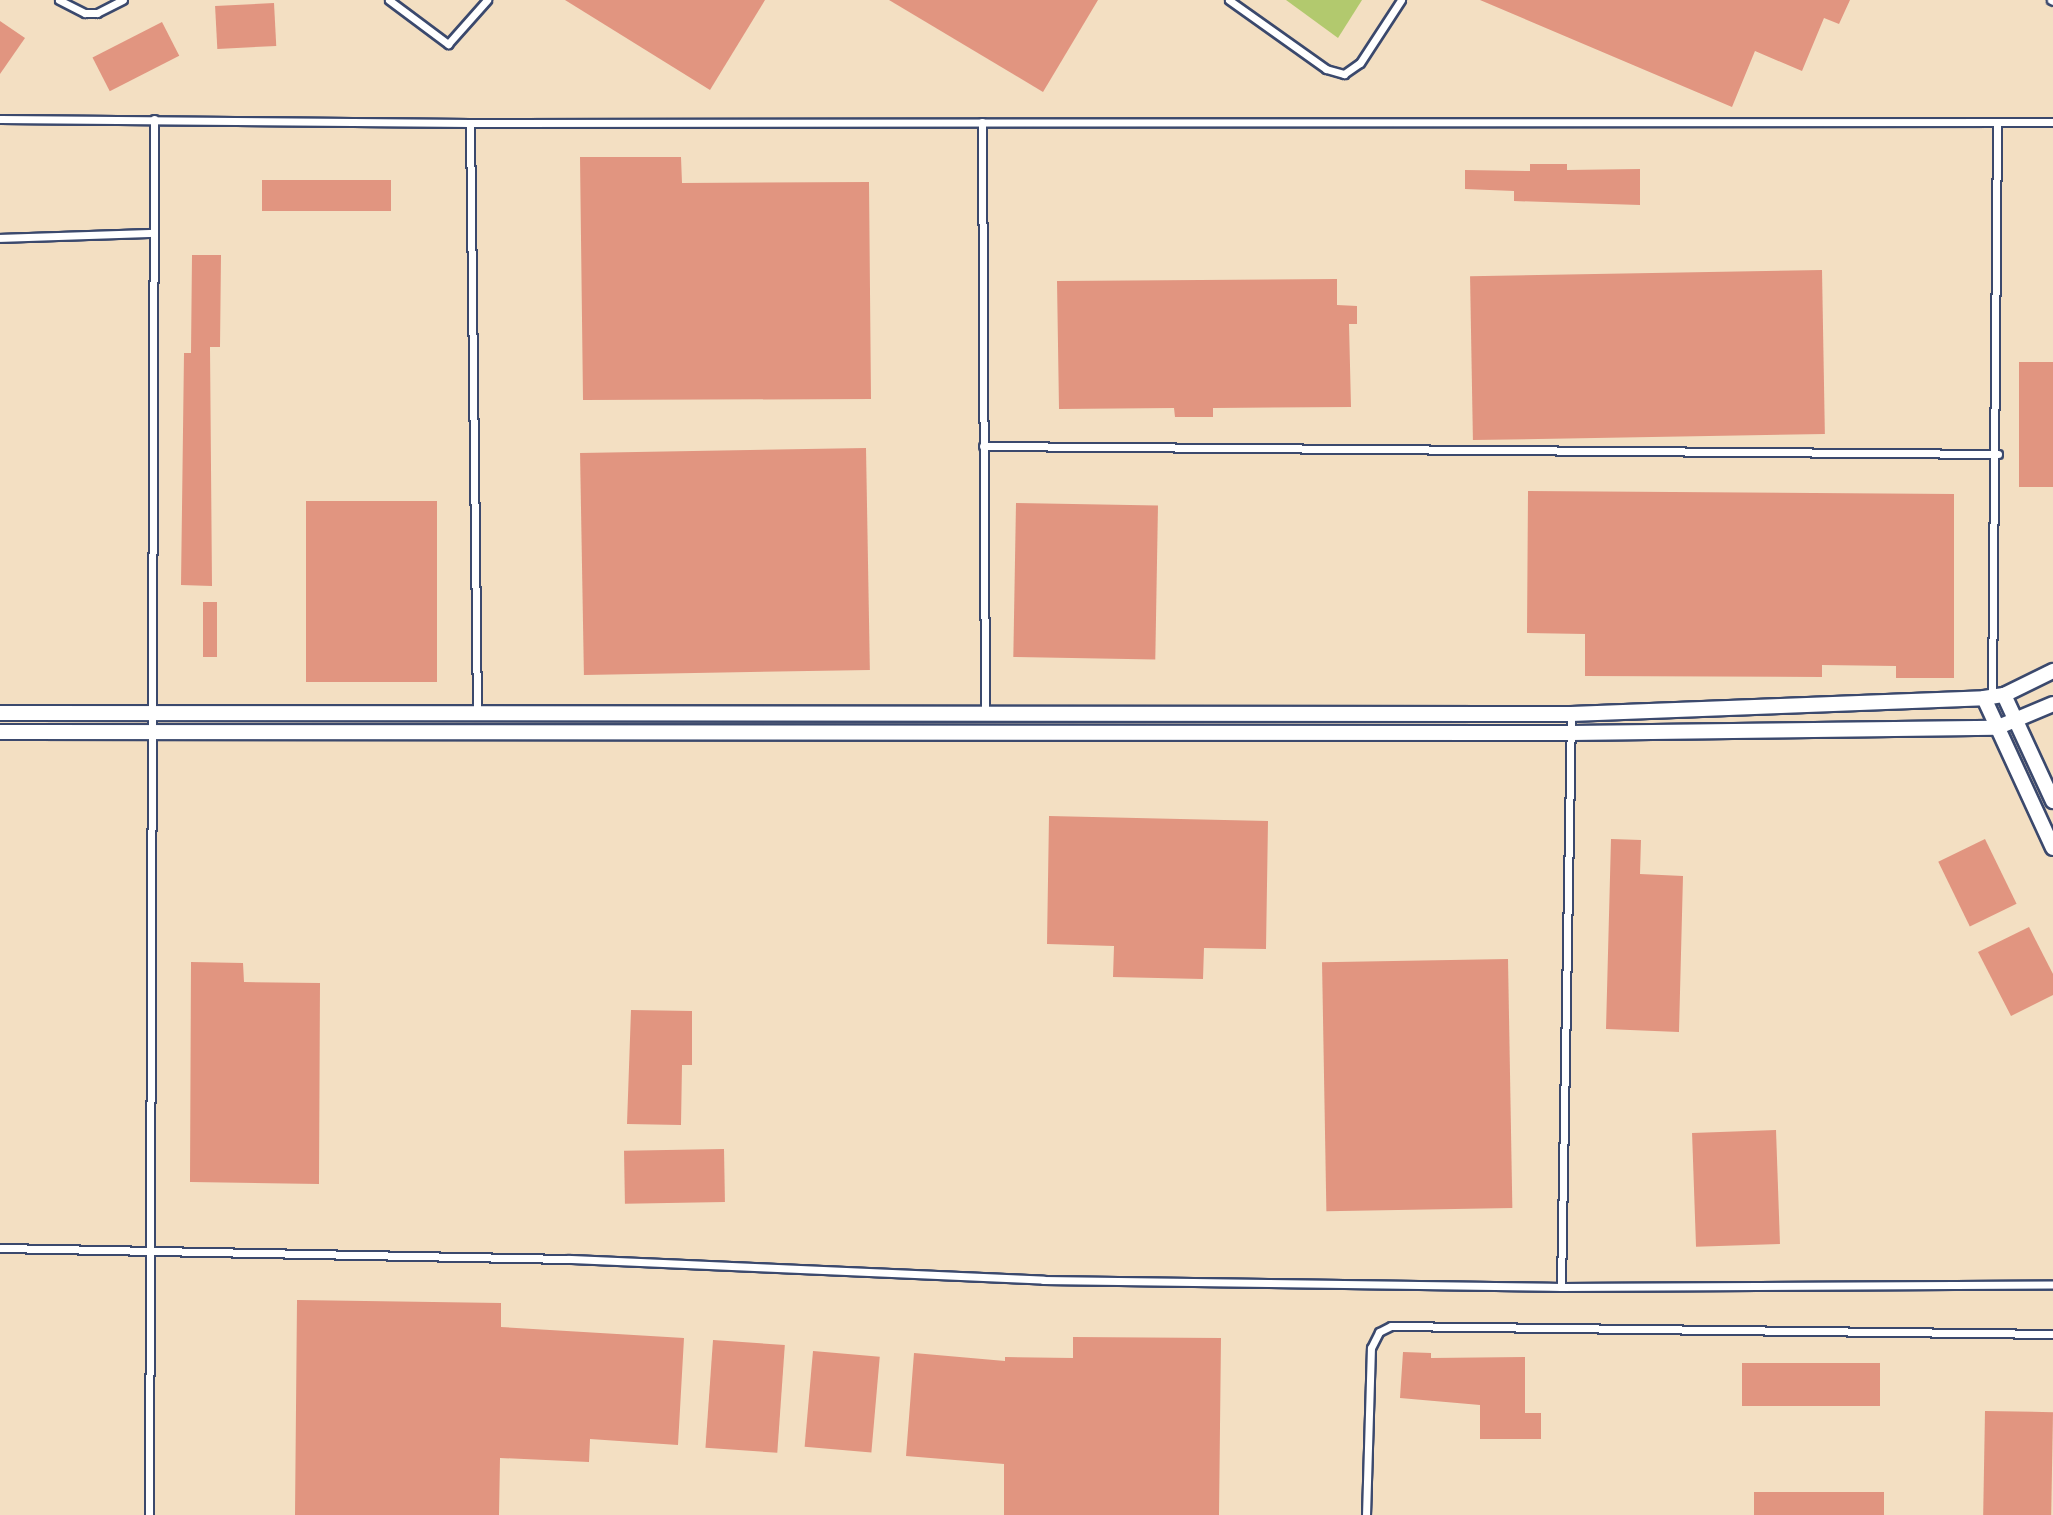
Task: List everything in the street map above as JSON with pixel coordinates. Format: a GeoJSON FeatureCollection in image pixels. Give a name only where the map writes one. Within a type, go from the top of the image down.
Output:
{"type":"FeatureCollection","features":[{"type":"Feature","properties":{"kind":"street"},"geometry":{"type":"LineString","coordinates":[[0,712],[1571,714],[1993,697],[2053,671]]}},
{"type":"Feature","properties":{"kind":"street"},"geometry":{"type":"LineString","coordinates":[[1993,697],[2017,722],[2053,801]]}},
{"type":"Feature","properties":{"kind":"street"},"geometry":{"type":"LineString","coordinates":[[1993,697],[1996,728],[2053,848]]}},
{"type":"Feature","properties":{"kind":"street"},"geometry":{"type":"LineString","coordinates":[[0,732],[1571,733],[1996,728],[2017,722],[2053,704]]}},
{"type":"Feature","properties":{"kind":"lane"},"geometry":{"type":"LineString","coordinates":[[59,0],[85,13],[97,13],[123,0]]}},
{"type":"Feature","properties":{"kind":"lane"},"geometry":{"type":"LineString","coordinates":[[388,0],[447,44],[487,0]]}},
{"type":"Feature","properties":{"kind":"lane"},"geometry":{"type":"LineString","coordinates":[[1229,0],[1326,69],[1344,74],[1360,63],[1401,0]]}},
{"type":"Feature","properties":{"kind":"lane"},"geometry":{"type":"LineString","coordinates":[[0,118],[470,123],[2053,122]]}},
{"type":"Feature","properties":{"kind":"lane"},"geometry":{"type":"LineString","coordinates":[[149,1515],[154,119]]}},
{"type":"Feature","properties":{"kind":"lane"},"geometry":{"type":"LineString","coordinates":[[982,122],[985,715]]}},
{"type":"Feature","properties":{"kind":"lane"},"geometry":{"type":"LineString","coordinates":[[1993,697],[1998,454],[1997,122]]}},
{"type":"Feature","properties":{"kind":"lane"},"geometry":{"type":"LineString","coordinates":[[470,123],[477,713]]}},
{"type":"Feature","properties":{"kind":"lane"},"geometry":{"type":"LineString","coordinates":[[0,238],[153,233]]}},
{"type":"Feature","properties":{"kind":"lane"},"geometry":{"type":"LineString","coordinates":[[983,446],[1998,454]]}},
{"type":"Feature","properties":{"kind":"lane"},"geometry":{"type":"LineString","coordinates":[[1561,1287],[1571,714]]}},
{"type":"Feature","properties":{"kind":"lane"},"geometry":{"type":"LineString","coordinates":[[0,1248],[569,1259],[1029,1279],[1561,1287],[2053,1284]]}},
{"type":"Feature","properties":{"kind":"lane"},"geometry":{"type":"LineString","coordinates":[[1366,1515],[1371,1348],[1380,1332],[1391,1326],[2053,1334]]}},
{"type":"Feature","properties":{"kind":"green space"},"geometry":{"type":"Polygon","coordinates":[[[1286,0],[1362,0],[1338,38],[1286,0]]]}},
{"type":"Feature","properties":{"kind":"building"},"geometry":{"type":"Polygon","coordinates":[[[565,0],[765,0],[710,90],[565,0]]]}},
{"type":"Feature","properties":{"kind":"building"},"geometry":{"type":"Polygon","coordinates":[[[889,0],[1098,0],[1043,92],[889,0]]]}},
{"type":"Feature","properties":{"kind":"building"},"geometry":{"type":"Polygon","coordinates":[[[1480,0],[1850,0],[1839,24],[1824,18],[1802,71],[1755,51],[1732,107],[1480,0]]]}},
{"type":"Feature","properties":{"kind":"building"},"geometry":{"type":"Polygon","coordinates":[[[274,3],[276,46],[217,49],[215,6],[274,3]]]}},
{"type":"Feature","properties":{"kind":"building"},"geometry":{"type":"Polygon","coordinates":[[[0,21],[25,38],[0,74],[0,21]]]}},
{"type":"Feature","properties":{"kind":"building"},"geometry":{"type":"Polygon","coordinates":[[[162,22],[179,56],[110,91],[93,57],[162,22]]]}},
{"type":"Feature","properties":{"kind":"building"},"geometry":{"type":"Polygon","coordinates":[[[580,157],[681,157],[682,183],[869,182],[871,399],[583,400],[580,157]]]}},
{"type":"Feature","properties":{"kind":"building"},"geometry":{"type":"Polygon","coordinates":[[[1530,164],[1567,164],[1567,170],[1640,169],[1640,205],[1514,201],[1514,191],[1465,189],[1465,170],[1530,171],[1530,164]]]}},
{"type":"Feature","properties":{"kind":"building"},"geometry":{"type":"Polygon","coordinates":[[[262,180],[391,180],[391,211],[262,211],[262,180]]]}},
{"type":"Feature","properties":{"kind":"building"},"geometry":{"type":"Polygon","coordinates":[[[192,255],[221,255],[220,347],[210,347],[212,586],[181,585],[184,353],[191,353],[192,255]]]}},
{"type":"Feature","properties":{"kind":"building"},"geometry":{"type":"Polygon","coordinates":[[[1822,270],[1825,434],[1473,440],[1470,276],[1822,270]]]}},
{"type":"Feature","properties":{"kind":"building"},"geometry":{"type":"Polygon","coordinates":[[[1337,279],[1337,305],[1357,306],[1357,324],[1349,324],[1351,407],[1213,408],[1213,417],[1175,417],[1174,408],[1059,409],[1057,281],[1337,279]]]}},
{"type":"Feature","properties":{"kind":"building"},"geometry":{"type":"Polygon","coordinates":[[[2019,362],[2053,362],[2053,487],[2019,487],[2019,362]]]}},
{"type":"Feature","properties":{"kind":"building"},"geometry":{"type":"Polygon","coordinates":[[[866,448],[870,670],[584,675],[580,453],[866,448]]]}},
{"type":"Feature","properties":{"kind":"building"},"geometry":{"type":"Polygon","coordinates":[[[1528,491],[1954,494],[1954,678],[1896,678],[1896,666],[1822,665],[1822,677],[1585,676],[1585,634],[1527,633],[1528,491]]]}},
{"type":"Feature","properties":{"kind":"building"},"geometry":{"type":"Polygon","coordinates":[[[306,501],[437,501],[437,682],[306,682],[306,501]]]}},
{"type":"Feature","properties":{"kind":"building"},"geometry":{"type":"Polygon","coordinates":[[[1016,503],[1158,505],[1155,659],[1013,657],[1016,503]]]}},
{"type":"Feature","properties":{"kind":"building"},"geometry":{"type":"Polygon","coordinates":[[[203,602],[217,602],[217,657],[203,657],[203,602]]]}},
{"type":"Feature","properties":{"kind":"building"},"geometry":{"type":"Polygon","coordinates":[[[1049,816],[1268,821],[1266,949],[1204,948],[1203,979],[1113,977],[1114,946],[1047,944],[1049,816]]]}},
{"type":"Feature","properties":{"kind":"building"},"geometry":{"type":"Polygon","coordinates":[[[1611,839],[1641,840],[1640,874],[1683,876],[1679,1032],[1606,1029],[1611,839]]]}},
{"type":"Feature","properties":{"kind":"building"},"geometry":{"type":"Polygon","coordinates":[[[1985,839],[2017,904],[1970,927],[1938,862],[1985,839]]]}},
{"type":"Feature","properties":{"kind":"building"},"geometry":{"type":"Polygon","coordinates":[[[2029,927],[2053,974],[2053,995],[2011,1016],[1978,952],[2029,927]]]}},
{"type":"Feature","properties":{"kind":"building"},"geometry":{"type":"Polygon","coordinates":[[[1508,959],[1512,1208],[1326,1211],[1322,962],[1508,959]]]}},
{"type":"Feature","properties":{"kind":"building"},"geometry":{"type":"Polygon","coordinates":[[[191,962],[243,963],[244,982],[320,983],[319,1184],[190,1182],[191,962]]]}},
{"type":"Feature","properties":{"kind":"building"},"geometry":{"type":"Polygon","coordinates":[[[631,1010],[692,1011],[692,1065],[682,1065],[681,1125],[627,1124],[631,1010]]]}},
{"type":"Feature","properties":{"kind":"building"},"geometry":{"type":"Polygon","coordinates":[[[1776,1130],[1780,1244],[1696,1247],[1692,1133],[1776,1130]]]}},
{"type":"Feature","properties":{"kind":"building"},"geometry":{"type":"Polygon","coordinates":[[[724,1149],[725,1202],[625,1204],[624,1151],[724,1149]]]}},
{"type":"Feature","properties":{"kind":"building"},"geometry":{"type":"Polygon","coordinates":[[[297,1300],[501,1303],[501,1327],[684,1338],[678,1445],[590,1439],[589,1462],[500,1458],[499,1515],[295,1515],[297,1300]]]}},
{"type":"Feature","properties":{"kind":"building"},"geometry":{"type":"Polygon","coordinates":[[[1073,1337],[1221,1338],[1219,1515],[1004,1515],[1004,1464],[906,1456],[914,1353],[1005,1361],[1005,1357],[1073,1358],[1073,1337]]]}},
{"type":"Feature","properties":{"kind":"building"},"geometry":{"type":"Polygon","coordinates":[[[713,1340],[785,1345],[777,1453],[705,1448],[713,1340]]]}},
{"type":"Feature","properties":{"kind":"building"},"geometry":{"type":"Polygon","coordinates":[[[813,1351],[880,1357],[871,1452],[805,1447],[813,1351]]]}},
{"type":"Feature","properties":{"kind":"building"},"geometry":{"type":"Polygon","coordinates":[[[1403,1352],[1431,1353],[1431,1358],[1525,1357],[1525,1413],[1541,1413],[1541,1439],[1480,1439],[1480,1405],[1400,1398],[1403,1352]]]}},
{"type":"Feature","properties":{"kind":"building"},"geometry":{"type":"Polygon","coordinates":[[[1742,1363],[1880,1363],[1880,1406],[1742,1406],[1742,1363]]]}},
{"type":"Feature","properties":{"kind":"building"},"geometry":{"type":"Polygon","coordinates":[[[1985,1411],[2053,1412],[2051,1515],[1983,1515],[1985,1411]]]}},
{"type":"Feature","properties":{"kind":"building"},"geometry":{"type":"Polygon","coordinates":[[[1754,1492],[1884,1492],[1884,1515],[1754,1515],[1754,1492]]]}}]}
